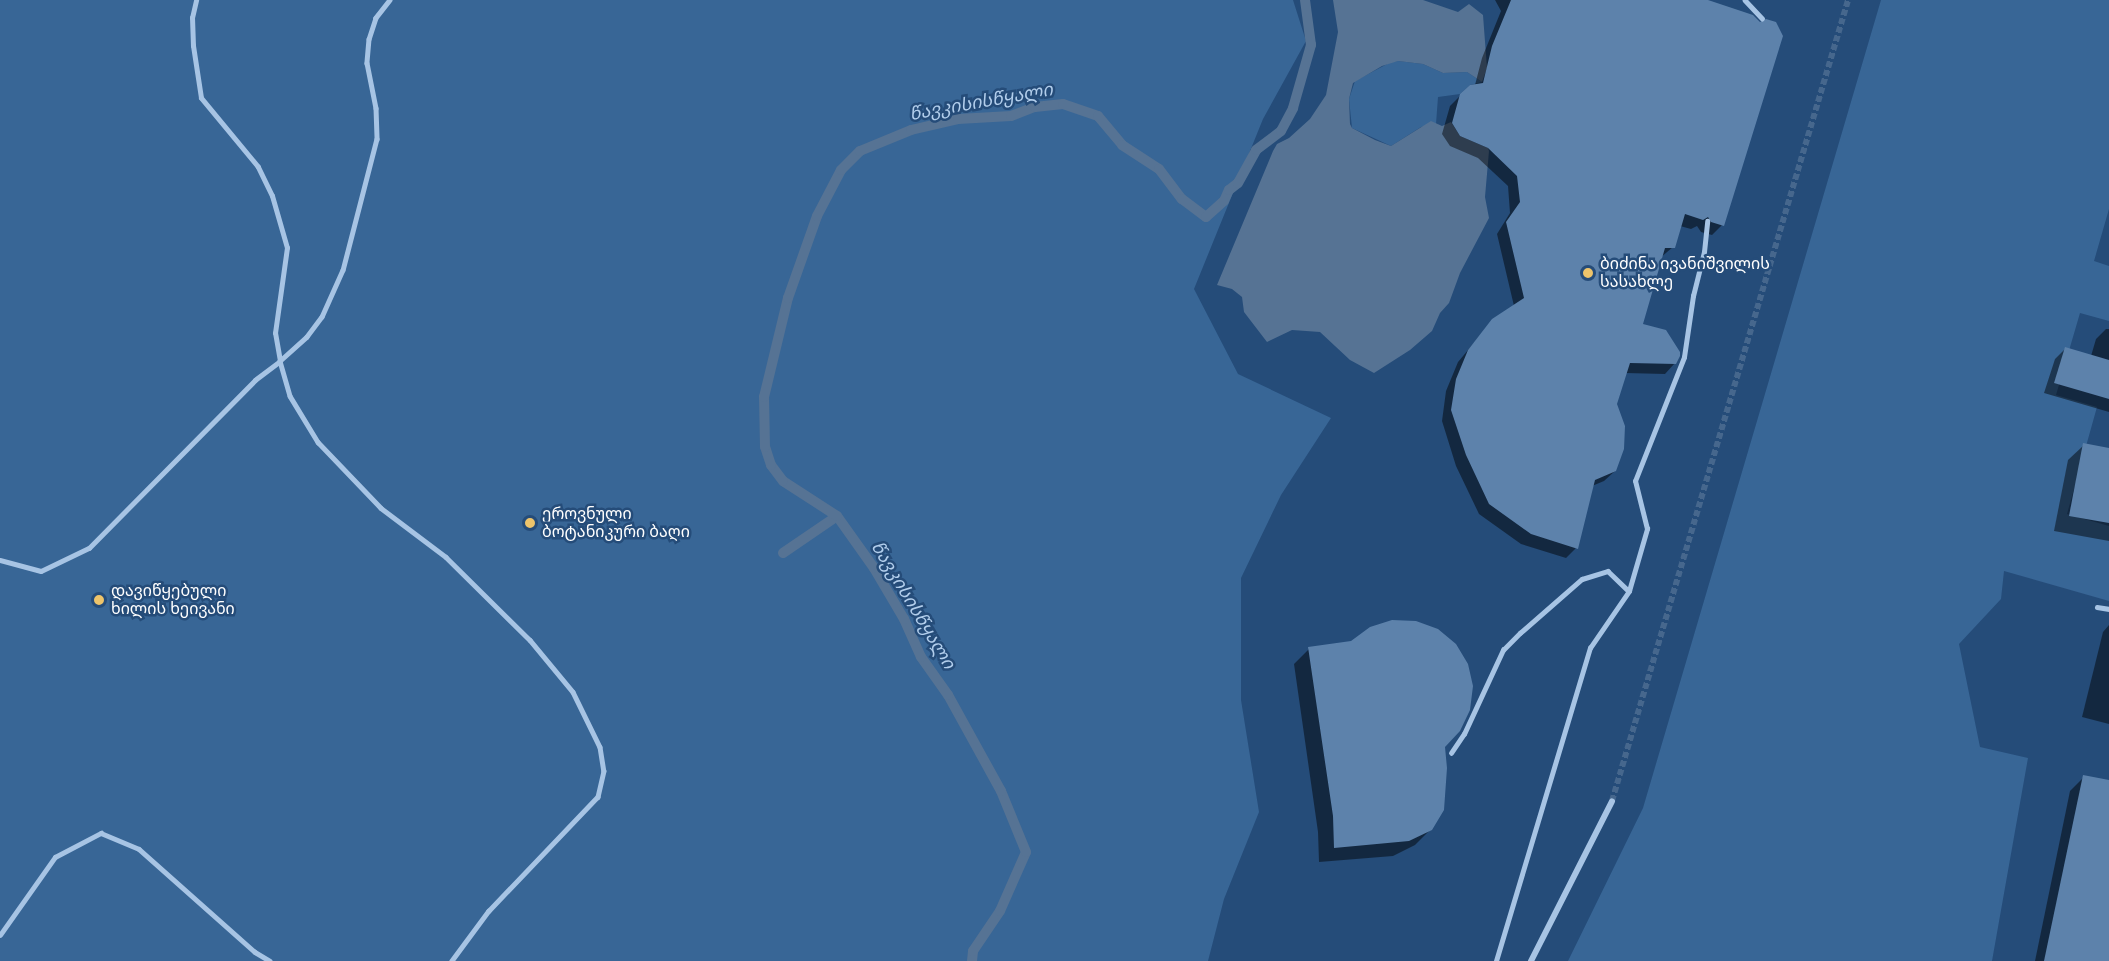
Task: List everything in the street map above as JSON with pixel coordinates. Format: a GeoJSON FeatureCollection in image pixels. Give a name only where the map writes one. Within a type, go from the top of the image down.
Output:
{"type":"FeatureCollection","features":[{"type":"Feature","properties":{"kind":"street"},"geometry":{"type":"LineString","coordinates":[[1531,961],[1612,801]]}},
{"type":"Feature","properties":{"kind":"lane"},"geometry":{"type":"LineString","coordinates":[[196,0],[192,18],[193,46],[201,99],[258,167],[272,196],[287,248],[275,333],[290,396],[318,442],[381,508],[446,557],[530,640],[573,692],[600,747],[604,771],[598,797],[489,911],[452,961]]}},
{"type":"Feature","properties":{"kind":"lane"},"geometry":{"type":"LineString","coordinates":[[0,560],[41,571],[89,548],[255,380],[308,337],[322,317],[343,270],[376,139],[376,108],[367,63],[369,39],[376,18],[390,0]]}},
{"type":"Feature","properties":{"kind":"lane"},"geometry":{"type":"LineString","coordinates":[[1745,0],[1762,18]]}},
{"type":"Feature","properties":{"kind":"lane"},"geometry":{"type":"LineString","coordinates":[[1496,961],[1590,648],[1629,591],[1647,529],[1635,481],[1684,357],[1693,296],[1704,252],[1707,221]]}},
{"type":"Feature","properties":{"kind":"lane"},"geometry":{"type":"LineString","coordinates":[[1451,753],[1464,734],[1503,650],[1520,633],[1582,579],[1608,571],[1629,591]]}},
{"type":"Feature","properties":{"kind":"lane"},"geometry":{"type":"LineString","coordinates":[[2097,607],[2109,609]]}},
{"type":"Feature","properties":{"kind":"lane"},"geometry":{"type":"LineString","coordinates":[[0,935],[55,857],[101,833],[139,849],[255,952],[270,961]]}},
{"type":"Feature","properties":{"kind":"shaded area","name":"ეროვნული ბოტანიკური ბაღი"},"geometry":{"type":"Polygon","coordinates":[[[0,0],[1293,0],[1306,41],[1263,119],[1194,289],[1238,374],[1331,418],[1281,495],[1241,578],[1241,700],[1259,812],[1224,899],[1208,961],[0,961],[0,0]]]}},
{"type":"Feature","properties":{"kind":"shaded area"},"geometry":{"type":"Polygon","coordinates":[[[1333,0],[1423,0],[1458,12],[1469,4],[1483,15],[1487,68],[1482,82],[1467,72],[1443,73],[1423,64],[1398,61],[1382,66],[1353,83],[1349,99],[1350,124],[1352,128],[1375,140],[1391,146],[1431,121],[1442,126],[1451,122],[1460,136],[1488,148],[1489,151],[1485,197],[1489,218],[1460,273],[1449,303],[1440,313],[1432,331],[1410,350],[1374,373],[1350,360],[1320,332],[1292,330],[1267,342],[1244,312],[1242,297],[1232,289],[1217,285],[1277,144],[1289,138],[1310,119],[1326,95],[1338,32],[1333,0]]]}},
{"type":"Feature","properties":{"kind":"shaded area"},"geometry":{"type":"Polygon","coordinates":[[[1881,0],[2109,0],[2109,209],[2094,261],[2109,266],[2109,321],[2080,313],[2056,395],[2097,407],[2067,514],[2109,526],[2109,601],[2004,571],[2001,599],[1959,644],[1980,747],[2028,758],[1992,961],[1568,961],[1643,808],[1881,0]]]}},
{"type":"Feature","properties":{"kind":"shaded area"},"geometry":{"type":"Polygon","coordinates":[[[1391,62],[1423,64],[1443,73],[1467,72],[1482,82],[1470,85],[1460,94],[1438,97],[1436,124],[1421,127],[1391,146],[1352,128],[1349,99],[1355,81],[1391,62]]]}},
{"type":"Feature","properties":{"kind":"building","name":"ბიძინა ივანიშვილის სასახლე"},"geometry":{"type":"Polygon","coordinates":[[[1511,0],[1708,0],[1753,15],[1760,22],[1766,19],[1776,22],[1783,36],[1724,226],[1711,222],[1708,217],[1703,220],[1685,214],[1675,248],[1665,248],[1643,324],[1666,330],[1680,352],[1680,356],[1676,364],[1630,363],[1617,404],[1625,426],[1624,449],[1616,471],[1595,480],[1578,549],[1531,534],[1489,504],[1466,455],[1451,410],[1456,379],[1468,350],[1492,319],[1524,298],[1506,222],[1520,202],[1517,176],[1488,148],[1460,136],[1452,123],[1460,94],[1470,85],[1483,83],[1492,46],[1511,0]]]}},
{"type":"Feature","properties":{"kind":"building"},"geometry":{"type":"Polygon","coordinates":[[[2065,347],[2109,360],[2109,399],[2054,383],[2065,347]]]}},
{"type":"Feature","properties":{"kind":"building"},"geometry":{"type":"Polygon","coordinates":[[[2083,443],[2109,448],[2109,523],[2069,516],[2083,443]]]}},
{"type":"Feature","properties":{"kind":"building"},"geometry":{"type":"Polygon","coordinates":[[[1392,620],[1416,621],[1438,629],[1456,644],[1468,664],[1473,686],[1470,710],[1460,731],[1445,747],[1447,768],[1444,810],[1432,830],[1409,841],[1334,848],[1333,816],[1308,647],[1351,641],[1370,627],[1392,620]]]}},
{"type":"Feature","properties":{"kind":"building"},"geometry":{"type":"Polygon","coordinates":[[[2083,775],[2109,780],[2109,961],[2044,961],[2083,775]]]}},
{"type":"Feature","properties":{"kind":"waterway","name":"წავკისისწყალი"},"geometry":{"type":"LineString","coordinates":[[972,961],[973,951],[1000,911],[1026,852],[1001,791],[948,695],[921,657],[904,619],[874,568],[837,516],[783,481],[771,465],[765,447],[764,397],[788,298],[817,216],[841,170],[860,151],[911,130],[958,119],[1011,116],[1035,107],[1063,104],[1098,116],[1122,145],[1159,169],[1182,199],[1206,217],[1224,201],[1229,190],[1238,183],[1256,150],[1281,131],[1293,108],[1311,45],[1305,0]]}},
{"type":"Feature","properties":{"kind":"waterway"},"geometry":{"type":"LineString","coordinates":[[783,553],[837,516]]}},
{"type":"Feature","properties":{"kind":"tunnel"},"geometry":{"type":"LineString","coordinates":[[1612,801],[1848,0]]}},
{"type":"Feature","properties":{"kind":"place","name":"ბიძინა ივანიშვილის სასახლე"},"geometry":{"type":"Point","coordinates":[1588,273]}},
{"type":"Feature","properties":{"kind":"place","name":"ეროვნული ბოტანიკური ბაღი"},"geometry":{"type":"Point","coordinates":[530,523]}},
{"type":"Feature","properties":{"kind":"place","name":"დავიწყებული ხილის ხეივანი"},"geometry":{"type":"Point","coordinates":[99,600]}}]}
